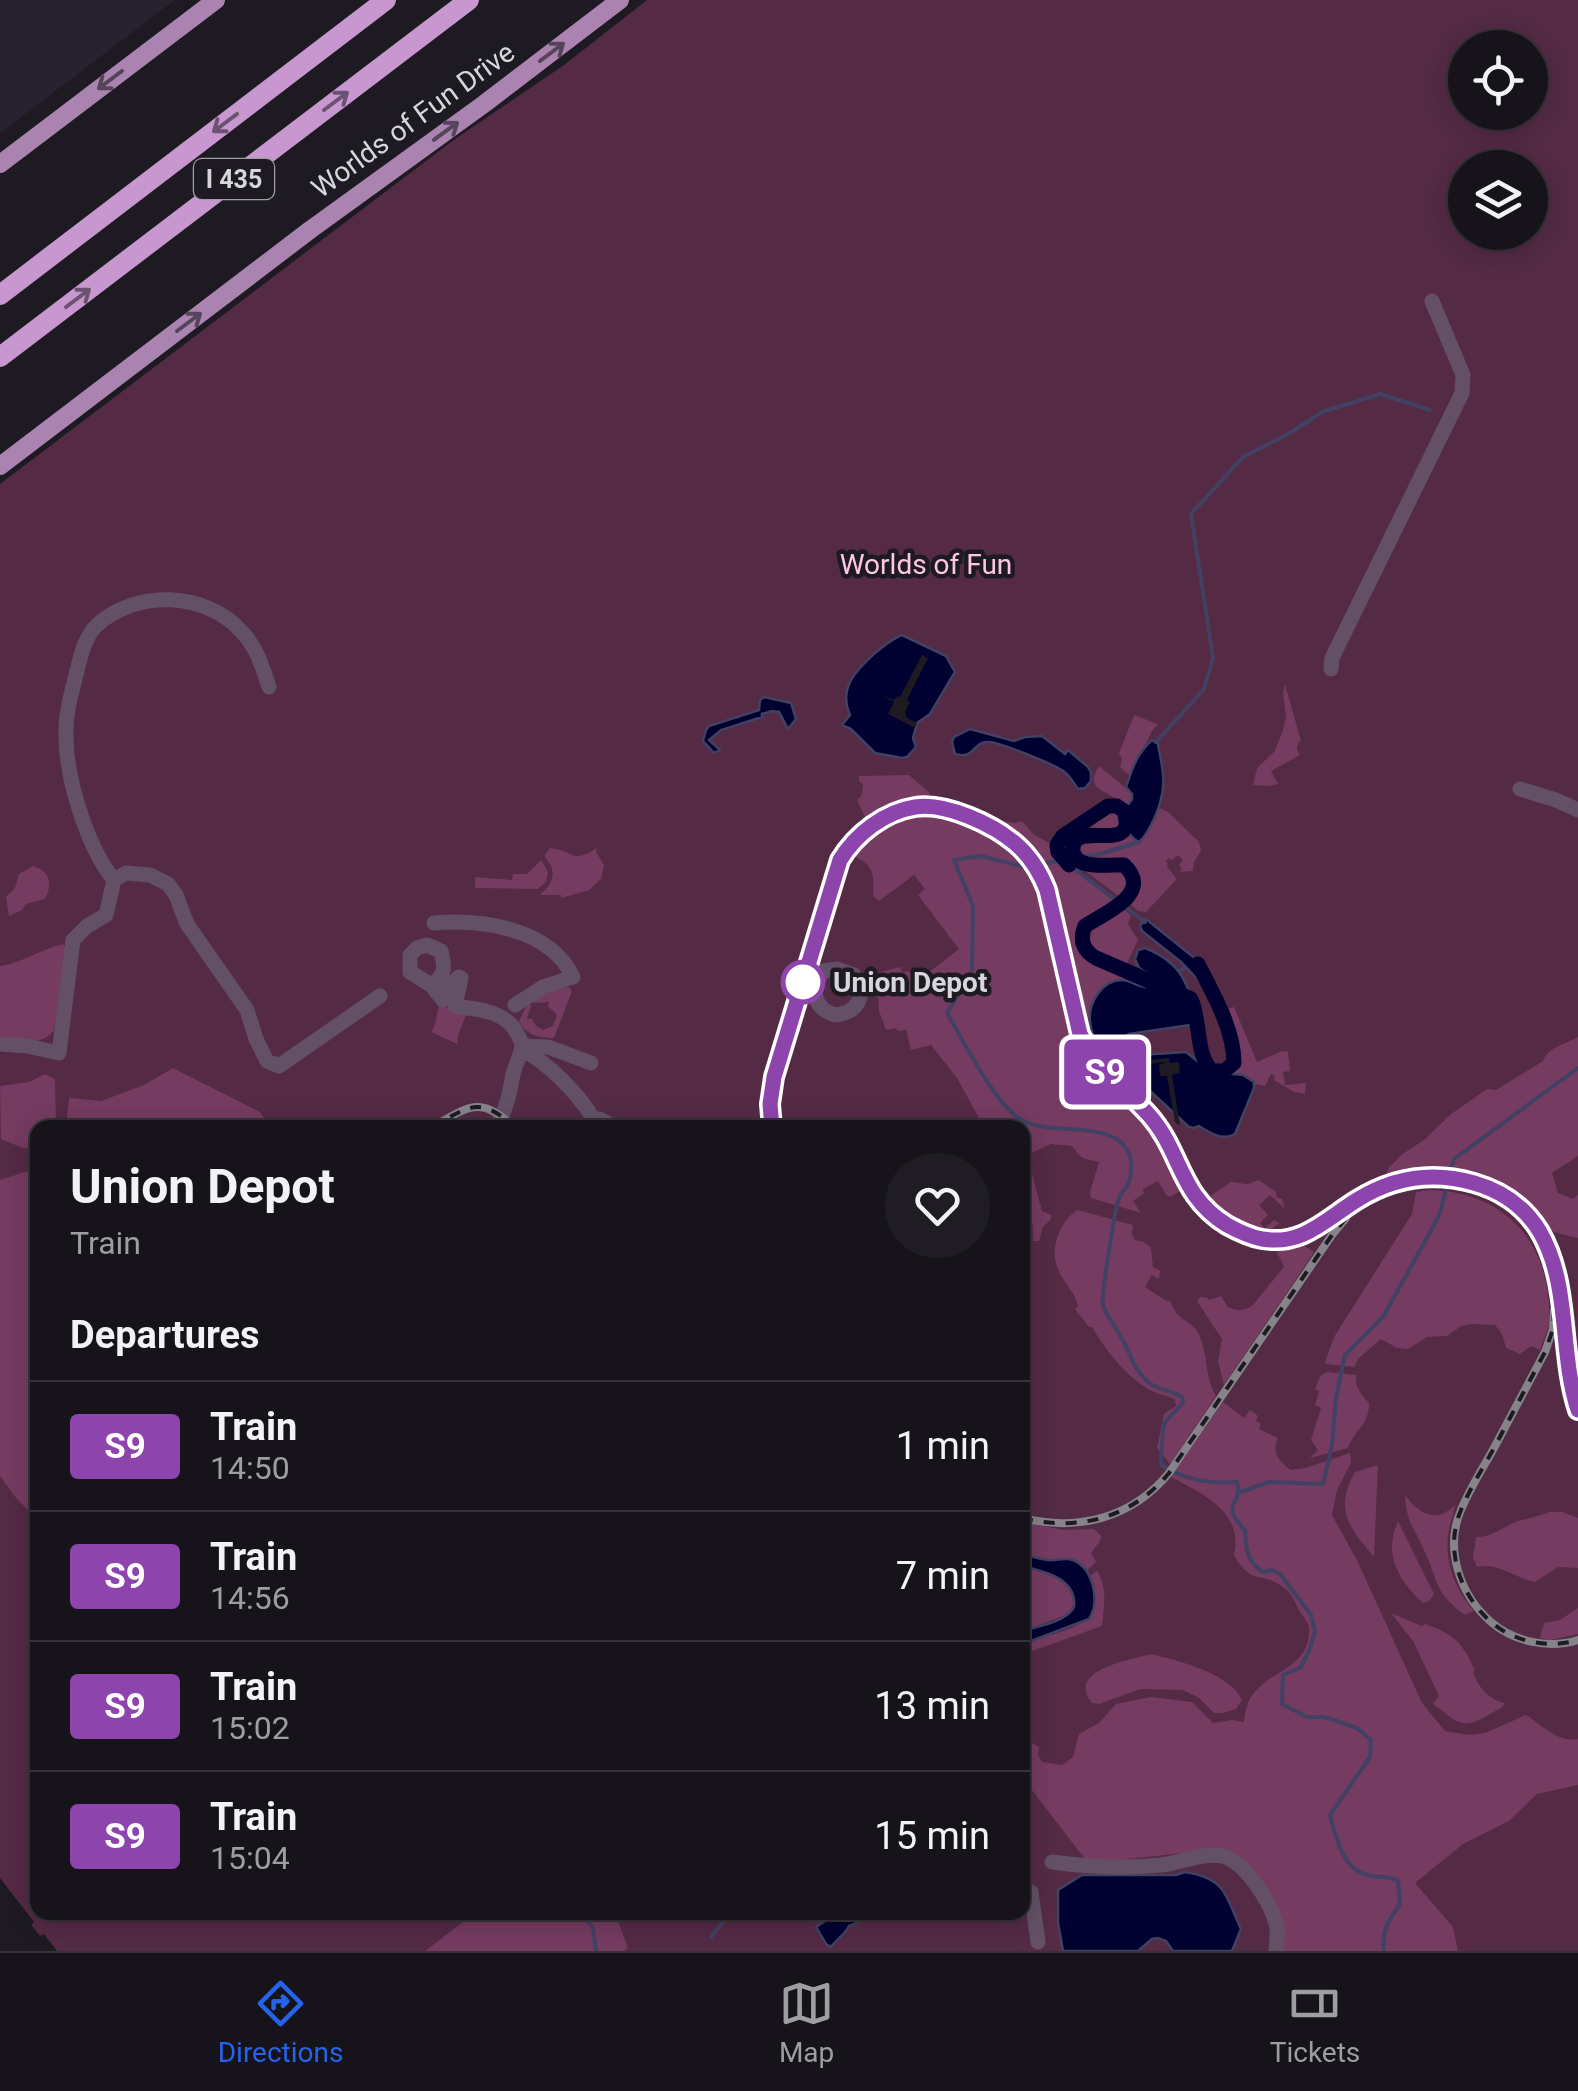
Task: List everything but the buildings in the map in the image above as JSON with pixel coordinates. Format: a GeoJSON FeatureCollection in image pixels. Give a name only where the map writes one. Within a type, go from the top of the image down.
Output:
{"type":"FeatureCollection","features":[{"type":"Feature","properties":{"kind":"highway","name":"I 435"},"geometry":{"type":"LineString","coordinates":[[0,295],[386,0]]}},
{"type":"Feature","properties":{"kind":"highway","name":"I 435"},"geometry":{"type":"LineString","coordinates":[[0,358],[469,0]]}},
{"type":"Feature","properties":{"kind":"main road"},"geometry":{"type":"LineString","coordinates":[[0,162],[216,0]]}},
{"type":"Feature","properties":{"kind":"main road","name":"Worlds of Fun Drive"},"geometry":{"type":"LineString","coordinates":[[0,466],[620,0]]}},
{"type":"Feature","properties":{"kind":"street"},"geometry":{"type":"LineString","coordinates":[[1331,669],[1332,658],[1462,392],[1462,375],[1432,301]]}},
{"type":"Feature","properties":{"kind":"street"},"geometry":{"type":"LineString","coordinates":[[114,880],[86,831],[72,782],[66,737],[81,653],[94,628],[113,614],[152,599],[212,609],[251,642],[268,686]]}},
{"type":"Feature","properties":{"kind":"street"},"geometry":{"type":"LineString","coordinates":[[1520,789],[1578,810]]}},
{"type":"Feature","properties":{"kind":"street"},"geometry":{"type":"LineString","coordinates":[[0,1044],[58,1054],[73,940],[87,926],[106,916],[114,880],[126,873],[150,875],[168,884],[187,924],[247,1010],[267,1062],[279,1066],[380,996]]}},
{"type":"Feature","properties":{"kind":"street"},"geometry":{"type":"LineString","coordinates":[[434,923],[452,921],[517,930],[537,940],[573,976],[544,987],[515,1005],[507,1004],[496,1014]]}},
{"type":"Feature","properties":{"kind":"street"},"geometry":{"type":"LineString","coordinates":[[444,998],[496,1014],[512,1025],[522,1047],[572,1090],[589,1120]]}},
{"type":"Feature","properties":{"kind":"street"},"geometry":{"type":"LineString","coordinates":[[512,1025],[515,1005]]}},
{"type":"Feature","properties":{"kind":"street"},"geometry":{"type":"LineString","coordinates":[[522,1047],[548,1047],[591,1064]]}},
{"type":"Feature","properties":{"kind":"street"},"geometry":{"type":"LineString","coordinates":[[499,1120],[522,1047]]}},
{"type":"Feature","properties":{"kind":"street"},"geometry":{"type":"LineString","coordinates":[[1052,1862],[1133,1867],[1220,1855],[1242,1867],[1267,1902],[1278,1931],[1276,1951]]}},
{"type":"Feature","properties":{"kind":"street"},"geometry":{"type":"LineString","coordinates":[[1032,1892],[1038,1942]]}},
{"type":"Feature","properties":{"kind":"shaded area"},"geometry":{"type":"Polygon","coordinates":[[[0,0],[175,0],[0,133],[0,0]]]}},
{"type":"Feature","properties":{"kind":"shaded area"},"geometry":{"type":"Polygon","coordinates":[[[902,635],[946,656],[955,672],[930,714],[917,723],[913,738],[916,747],[902,758],[875,753],[842,725],[850,715],[846,696],[851,680],[875,653],[902,635]]]}},
{"type":"Feature","properties":{"kind":"shaded area"},"geometry":{"type":"Polygon","coordinates":[[[1285,684],[1301,741],[1297,749],[1300,755],[1271,771],[1278,784],[1253,785],[1257,768],[1275,751],[1283,730],[1285,684]]]}},
{"type":"Feature","properties":{"kind":"shaded area"},"geometry":{"type":"Polygon","coordinates":[[[764,697],[791,703],[796,719],[788,729],[779,712],[772,711],[721,730],[709,740],[720,750],[714,753],[703,741],[709,726],[759,710],[764,697]]]}},
{"type":"Feature","properties":{"kind":"shaded area"},"geometry":{"type":"Polygon","coordinates":[[[1134,715],[1158,724],[1130,776],[1120,767],[1119,753],[1134,715]]]}},
{"type":"Feature","properties":{"kind":"shaded area"},"geometry":{"type":"Polygon","coordinates":[[[970,729],[1014,741],[1042,736],[1088,767],[1091,781],[1078,789],[1058,768],[995,743],[979,744],[967,755],[955,754],[954,737],[970,729]]]}},
{"type":"Feature","properties":{"kind":"shaded area"},"geometry":{"type":"Polygon","coordinates":[[[1152,740],[1158,744],[1162,794],[1152,824],[1139,842],[1131,836],[1117,811],[1119,803],[1126,808],[1132,799],[1126,787],[1128,780],[1152,740]]]}},
{"type":"Feature","properties":{"kind":"shaded area"},"geometry":{"type":"Polygon","coordinates":[[[1099,766],[1132,793],[1126,808],[1096,786],[1094,778],[1099,766]]]}},
{"type":"Feature","properties":{"kind":"shaded area"},"geometry":{"type":"Polygon","coordinates":[[[909,775],[930,793],[927,802],[892,809],[868,823],[857,800],[863,784],[859,776],[909,775]]]}},
{"type":"Feature","properties":{"kind":"shaded area"},"geometry":{"type":"Polygon","coordinates":[[[1157,807],[1168,812],[1199,842],[1201,851],[1193,871],[1179,872],[1183,860],[1178,855],[1169,858],[1167,867],[1177,879],[1146,912],[1138,911],[1128,902],[1135,885],[1132,868],[1121,861],[1086,860],[1078,852],[1077,842],[1116,837],[1126,829],[1146,835],[1157,807]]]}},
{"type":"Feature","properties":{"kind":"shaded area"},"geometry":{"type":"Polygon","coordinates":[[[1108,809],[1115,809],[1123,818],[1119,828],[1076,836],[1069,846],[1072,856],[1083,864],[1125,869],[1131,880],[1121,898],[1061,853],[1063,837],[1108,809]]]}},
{"type":"Feature","properties":{"kind":"shaded area"},"geometry":{"type":"Polygon","coordinates":[[[919,811],[958,818],[994,833],[1023,856],[1045,890],[1064,1002],[1086,1057],[1149,1123],[1184,1189],[1170,1197],[1158,1181],[1143,1189],[1144,1193],[1133,1201],[1141,1213],[1091,1198],[1099,1162],[1082,1158],[1072,1146],[1051,1144],[1030,1154],[1030,1120],[980,1120],[957,1078],[931,1045],[911,1050],[906,1030],[886,1030],[878,992],[888,993],[890,981],[880,979],[880,972],[900,967],[902,972],[932,970],[959,949],[918,895],[925,889],[914,875],[879,901],[873,896],[871,870],[850,854],[880,825],[919,811]]]}},
{"type":"Feature","properties":{"kind":"shaded area"},"geometry":{"type":"Polygon","coordinates":[[[997,820],[1022,821],[1033,834],[1053,845],[1059,859],[1117,902],[1083,923],[1083,947],[1098,963],[1146,983],[1145,987],[1114,981],[1102,989],[1091,1010],[1090,1024],[1101,1047],[1094,1051],[1080,1016],[1050,879],[1027,846],[997,820]]]}},
{"type":"Feature","properties":{"kind":"shaded area"},"geometry":{"type":"Polygon","coordinates":[[[550,848],[577,856],[597,848],[604,865],[601,879],[589,890],[561,898],[539,895],[552,877],[544,856],[550,848]]]}},
{"type":"Feature","properties":{"kind":"shaded area"},"geometry":{"type":"Polygon","coordinates":[[[541,860],[548,872],[546,882],[538,889],[475,888],[475,877],[512,880],[513,874],[527,874],[541,860]]]}},
{"type":"Feature","properties":{"kind":"shaded area"},"geometry":{"type":"Polygon","coordinates":[[[33,866],[48,878],[45,899],[26,904],[9,916],[6,897],[15,888],[19,874],[33,866]]]}},
{"type":"Feature","properties":{"kind":"shaded area"},"geometry":{"type":"Polygon","coordinates":[[[1121,908],[1131,915],[1128,924],[1138,940],[1126,966],[1090,951],[1084,936],[1091,926],[1121,908]]]}},
{"type":"Feature","properties":{"kind":"shaded area"},"geometry":{"type":"Polygon","coordinates":[[[1146,919],[1197,960],[1206,978],[1199,981],[1142,931],[1140,926],[1146,919]]]}},
{"type":"Feature","properties":{"kind":"shaded area"},"geometry":{"type":"Polygon","coordinates":[[[63,944],[67,949],[54,1030],[36,1041],[0,1040],[0,966],[63,944]]]}},
{"type":"Feature","properties":{"kind":"shaded area"},"geometry":{"type":"Polygon","coordinates":[[[1145,948],[1168,960],[1182,977],[1191,997],[1194,1022],[1129,1034],[1104,1050],[1091,1029],[1094,1000],[1115,981],[1145,987],[1151,982],[1150,975],[1139,968],[1135,959],[1138,950],[1145,948]]]}},
{"type":"Feature","properties":{"kind":"shaded area"},"geometry":{"type":"Polygon","coordinates":[[[569,987],[572,991],[554,1038],[525,1030],[519,1021],[528,1003],[531,1006],[527,1019],[543,1030],[553,1026],[557,1015],[549,1002],[532,1000],[569,987]]]}},
{"type":"Feature","properties":{"kind":"shaded area"},"geometry":{"type":"Polygon","coordinates":[[[441,1003],[450,1010],[467,1013],[457,1044],[431,1032],[441,1003]]]}},
{"type":"Feature","properties":{"kind":"shaded area"},"geometry":{"type":"Polygon","coordinates":[[[1234,1007],[1257,1062],[1288,1052],[1290,1071],[1283,1072],[1285,1085],[1306,1083],[1305,1094],[1294,1092],[1274,1080],[1271,1074],[1265,1086],[1257,1084],[1254,1088],[1254,1082],[1225,1073],[1236,1063],[1228,1009],[1234,1007]]]}},
{"type":"Feature","properties":{"kind":"shaded area"},"geometry":{"type":"Polygon","coordinates":[[[1578,1037],[1578,1156],[1552,1173],[1558,1193],[1573,1199],[1578,1195],[1578,1238],[1549,1231],[1517,1199],[1481,1178],[1416,1168],[1386,1174],[1401,1155],[1451,1114],[1578,1037]]]}},
{"type":"Feature","properties":{"kind":"shaded area"},"geometry":{"type":"Polygon","coordinates":[[[1186,1052],[1211,1072],[1243,1075],[1254,1082],[1235,1134],[1221,1136],[1199,1126],[1189,1127],[1119,1058],[1186,1052]]]}},
{"type":"Feature","properties":{"kind":"shaded area"},"geometry":{"type":"Polygon","coordinates":[[[173,1068],[260,1112],[265,1120],[67,1120],[69,1098],[101,1101],[144,1085],[173,1068]]]}},
{"type":"Feature","properties":{"kind":"shaded area"},"geometry":{"type":"Polygon","coordinates":[[[45,1074],[55,1079],[56,1120],[30,1120],[30,1149],[1,1139],[0,1086],[29,1082],[45,1074]]]}},
{"type":"Feature","properties":{"kind":"shaded area"},"geometry":{"type":"Polygon","coordinates":[[[1030,1166],[1042,1211],[1051,1215],[1039,1241],[1033,1241],[1030,1166]]]}},
{"type":"Feature","properties":{"kind":"shaded area"},"geometry":{"type":"Polygon","coordinates":[[[30,1170],[30,1512],[0,1476],[0,1180],[30,1170]]]}},
{"type":"Feature","properties":{"kind":"shaded area"},"geometry":{"type":"Polygon","coordinates":[[[1259,1180],[1276,1192],[1285,1209],[1270,1195],[1259,1205],[1268,1215],[1260,1223],[1265,1228],[1274,1220],[1280,1223],[1263,1234],[1238,1227],[1204,1200],[1231,1182],[1247,1184],[1259,1180]]]}},
{"type":"Feature","properties":{"kind":"shaded area"},"geometry":{"type":"Polygon","coordinates":[[[1416,1192],[1458,1193],[1502,1212],[1533,1246],[1548,1293],[1549,1324],[1540,1350],[1531,1346],[1520,1354],[1506,1348],[1495,1325],[1472,1324],[1447,1336],[1427,1337],[1408,1349],[1381,1339],[1354,1367],[1326,1364],[1334,1337],[1412,1214],[1416,1192]]]}},
{"type":"Feature","properties":{"kind":"shaded area"},"geometry":{"type":"Polygon","coordinates":[[[1078,1210],[1133,1225],[1135,1240],[1151,1248],[1153,1267],[1161,1271],[1158,1279],[1152,1275],[1145,1287],[1170,1300],[1201,1339],[1216,1396],[1170,1464],[1157,1448],[1164,1414],[1176,1406],[1175,1399],[1143,1386],[1118,1364],[1075,1309],[1076,1301],[1058,1269],[1058,1236],[1078,1210]]]}},
{"type":"Feature","properties":{"kind":"shaded area"},"geometry":{"type":"Polygon","coordinates":[[[1299,1243],[1313,1254],[1224,1385],[1218,1361],[1222,1339],[1197,1301],[1200,1297],[1209,1300],[1221,1296],[1228,1307],[1237,1310],[1252,1306],[1284,1267],[1275,1248],[1299,1243]]]}},
{"type":"Feature","properties":{"kind":"shaded area"},"geometry":{"type":"Polygon","coordinates":[[[1327,1372],[1356,1375],[1357,1387],[1369,1403],[1368,1411],[1348,1448],[1310,1458],[1318,1450],[1311,1440],[1321,1408],[1315,1405],[1319,1391],[1315,1389],[1320,1376],[1327,1372]]]}},
{"type":"Feature","properties":{"kind":"shaded area"},"geometry":{"type":"Polygon","coordinates":[[[1223,1402],[1244,1418],[1250,1410],[1258,1416],[1259,1429],[1278,1438],[1277,1456],[1291,1470],[1350,1453],[1351,1463],[1337,1490],[1332,1515],[1357,1560],[1422,1703],[1445,1731],[1485,1733],[1526,1715],[1557,1736],[1578,1739],[1578,1785],[1537,1794],[1509,1821],[1463,1844],[1415,1883],[1453,1927],[1458,1951],[1280,1951],[1279,1926],[1241,1861],[1183,1853],[1101,1862],[1085,1859],[1030,1788],[1030,1742],[1039,1747],[1042,1762],[1062,1765],[1073,1757],[1079,1734],[1099,1723],[1116,1704],[1151,1697],[1192,1702],[1213,1723],[1244,1722],[1254,1693],[1295,1661],[1307,1645],[1309,1626],[1286,1590],[1275,1582],[1251,1575],[1240,1565],[1234,1555],[1233,1527],[1227,1516],[1208,1498],[1171,1477],[1223,1402]]]}},
{"type":"Feature","properties":{"kind":"shaded area"},"geometry":{"type":"Polygon","coordinates":[[[1378,1465],[1374,1557],[1351,1527],[1345,1497],[1355,1472],[1378,1465]]]}},
{"type":"Feature","properties":{"kind":"shaded area"},"geometry":{"type":"Polygon","coordinates":[[[1405,1495],[1428,1514],[1441,1514],[1455,1505],[1448,1557],[1457,1586],[1474,1611],[1465,1615],[1441,1592],[1409,1518],[1405,1495]]]}},
{"type":"Feature","properties":{"kind":"shaded area"},"geometry":{"type":"Polygon","coordinates":[[[1549,1512],[1578,1518],[1578,1568],[1558,1567],[1535,1582],[1499,1568],[1477,1567],[1473,1558],[1476,1537],[1549,1512]]]}},
{"type":"Feature","properties":{"kind":"shaded area"},"geometry":{"type":"Polygon","coordinates":[[[1398,1521],[1434,1594],[1423,1603],[1406,1585],[1396,1566],[1392,1544],[1398,1521]]]}},
{"type":"Feature","properties":{"kind":"shaded area"},"geometry":{"type":"Polygon","coordinates":[[[1030,1523],[1063,1530],[1094,1529],[1101,1536],[1091,1553],[1096,1562],[1085,1572],[1030,1556],[1030,1523]]]}},
{"type":"Feature","properties":{"kind":"shaded area"},"geometry":{"type":"Polygon","coordinates":[[[1030,1556],[1070,1559],[1080,1564],[1093,1586],[1092,1612],[1089,1619],[1030,1641],[1030,1629],[1058,1620],[1074,1608],[1072,1592],[1054,1576],[1030,1568],[1030,1556]]]}},
{"type":"Feature","properties":{"kind":"shaded area"},"geometry":{"type":"Polygon","coordinates":[[[1030,1569],[1069,1587],[1073,1604],[1068,1614],[1030,1628],[1030,1569]]]}},
{"type":"Feature","properties":{"kind":"shaded area"},"geometry":{"type":"Polygon","coordinates":[[[1097,1571],[1104,1591],[1102,1626],[1030,1653],[1030,1642],[1088,1618],[1093,1595],[1088,1577],[1097,1571]]]}},
{"type":"Feature","properties":{"kind":"shaded area"},"geometry":{"type":"Polygon","coordinates":[[[1578,1608],[1578,1634],[1550,1640],[1540,1638],[1544,1623],[1560,1620],[1578,1608]]]}},
{"type":"Feature","properties":{"kind":"shaded area"},"geometry":{"type":"Polygon","coordinates":[[[1391,1613],[1435,1628],[1456,1640],[1470,1660],[1481,1688],[1505,1703],[1500,1709],[1461,1723],[1433,1704],[1439,1696],[1413,1641],[1391,1613]]]}},
{"type":"Feature","properties":{"kind":"shaded area"},"geometry":{"type":"Polygon","coordinates":[[[1151,1654],[1215,1675],[1227,1682],[1242,1700],[1236,1709],[1214,1713],[1199,1698],[1183,1690],[1141,1689],[1092,1703],[1086,1692],[1093,1675],[1116,1663],[1151,1654]]]}},
{"type":"Feature","properties":{"kind":"shaded area"},"geometry":{"type":"Polygon","coordinates":[[[1185,1872],[1209,1879],[1227,1898],[1241,1929],[1232,1951],[1173,1951],[1158,1938],[1138,1951],[1063,1951],[1058,1890],[1082,1875],[1185,1872]]]}},
{"type":"Feature","properties":{"kind":"shaded area"},"geometry":{"type":"Polygon","coordinates":[[[466,1920],[618,1920],[628,1948],[624,1951],[425,1951],[466,1920]]]}},
{"type":"Feature","properties":{"kind":"shaded area"},"geometry":{"type":"Polygon","coordinates":[[[826,1920],[860,1920],[849,1926],[831,1947],[816,1927],[826,1920]]]}},
{"type":"Feature","properties":{"kind":"green space","name":"Worlds of Fun"},"geometry":{"type":"Polygon","coordinates":[[[647,0],[1578,0],[1578,1951],[57,1951],[44,1934],[40,1936],[31,1925],[32,1920],[1030,1920],[1030,1120],[30,1120],[30,1917],[0,1878],[0,484],[455,139],[564,65],[647,0]]]}},
{"type":"Feature","properties":{"kind":"pier"},"geometry":{"type":"Polygon","coordinates":[[[922,655],[928,658],[905,712],[907,718],[917,723],[915,728],[888,714],[894,702],[881,695],[894,700],[900,697],[922,655]]]}},
{"type":"Feature","properties":{"kind":"pier"},"geometry":{"type":"Polygon","coordinates":[[[1169,1058],[1170,1063],[1179,1062],[1180,1073],[1172,1075],[1180,1126],[1175,1122],[1167,1076],[1160,1076],[1159,1065],[1166,1062],[1139,1065],[1142,1090],[1137,1086],[1134,1062],[1169,1058]]]}},
{"type":"Feature","properties":{"kind":"waterway"},"geometry":{"type":"LineString","coordinates":[[1156,742],[1204,689],[1213,658],[1191,514],[1243,457],[1322,412],[1380,394],[1430,410]]}},
{"type":"Feature","properties":{"kind":"waterway"},"geometry":{"type":"LineString","coordinates":[[1069,865],[1058,852],[1057,845],[1063,836],[1108,806],[1124,811],[1126,823],[1119,834],[1086,836],[1073,845],[1080,861],[1124,865],[1132,875],[1130,894],[1085,926],[1083,945],[1096,958],[1191,999],[1207,1064],[1212,1071],[1224,1071],[1234,1063],[1230,1037],[1198,964]]}},
{"type":"Feature","properties":{"kind":"waterway"},"geometry":{"type":"LineString","coordinates":[[1022,1120],[990,1085],[947,1013],[972,971],[973,906],[954,860],[981,856],[1024,867],[1100,854],[1139,842]]}},
{"type":"Feature","properties":{"kind":"waterway"},"geometry":{"type":"LineString","coordinates":[[1069,865],[1145,922]]}},
{"type":"Feature","properties":{"kind":"waterway"},"geometry":{"type":"LineString","coordinates":[[1180,971],[1185,967]]}},
{"type":"Feature","properties":{"kind":"waterway"},"geometry":{"type":"LineString","coordinates":[[1238,1493],[1269,1482],[1323,1484],[1345,1355],[1383,1317],[1439,1216],[1454,1159],[1578,1068]]}},
{"type":"Feature","properties":{"kind":"waterway"},"geometry":{"type":"LineString","coordinates":[[1030,1123],[1106,1134],[1118,1140],[1129,1153],[1131,1173],[1115,1218],[1104,1308],[1143,1377],[1182,1397],[1183,1403],[1165,1423],[1161,1465],[1198,1480],[1237,1482],[1232,1509],[1245,1530],[1250,1559],[1263,1572],[1272,1570],[1280,1574],[1311,1615],[1315,1631],[1310,1649],[1301,1667],[1283,1675],[1282,1704],[1307,1717],[1325,1717],[1357,1728],[1371,1740],[1370,1757],[1330,1815],[1341,1851],[1358,1872],[1398,1881],[1400,1904],[1387,1926],[1384,1951]]}},
{"type":"Feature","properties":{"kind":"waterway"},"geometry":{"type":"LineString","coordinates":[[587,1920],[593,1928],[596,1951]]}},
{"type":"Feature","properties":{"kind":"waterway"},"geometry":{"type":"LineString","coordinates":[[711,1937],[725,1920]]}},
{"type":"Feature","properties":{"kind":"railway"},"geometry":{"type":"LineString","coordinates":[[771,1120],[773,1077],[840,860],[863,833],[892,814],[915,807],[934,807],[974,818],[1011,842],[1038,873],[1047,889],[1080,1034],[1101,1068],[1154,1121],[1191,1190],[1212,1214],[1249,1235],[1277,1240],[1302,1234],[1371,1192],[1414,1178],[1458,1179],[1503,1195],[1534,1223],[1550,1253],[1561,1297],[1568,1365],[1578,1410]]}},
{"type":"Feature","properties":{"kind":"railway"},"geometry":{"type":"LineString","coordinates":[[445,1120],[474,1107],[492,1111],[506,1120]]}},
{"type":"Feature","properties":{"kind":"railway"},"geometry":{"type":"LineString","coordinates":[[1030,1520],[1063,1523],[1103,1518],[1121,1511],[1154,1488],[1169,1473],[1346,1218]]}},
{"type":"Feature","properties":{"kind":"railway"},"geometry":{"type":"LineString","coordinates":[[1554,1310],[1553,1329],[1545,1352],[1461,1510],[1455,1555],[1471,1599],[1500,1629],[1544,1644],[1578,1640]]}},
{"type":"Feature","properties":{"kind":"train","name":"S9"},"geometry":{"type":"LineString","coordinates":[[771,1120],[774,1077],[840,860],[862,833],[895,813],[916,807],[952,811],[1016,844],[1041,874],[1080,1034],[1105,1072],[1163,1134],[1186,1183],[1204,1208],[1247,1235],[1282,1240],[1311,1232],[1359,1198],[1397,1180],[1455,1178],[1499,1192],[1528,1215],[1552,1259],[1578,1410]]}},
{"type":"Feature","properties":{"kind":"place","name":"Union Depot"},"geometry":{"type":"Point","coordinates":[803,982]}}]}
